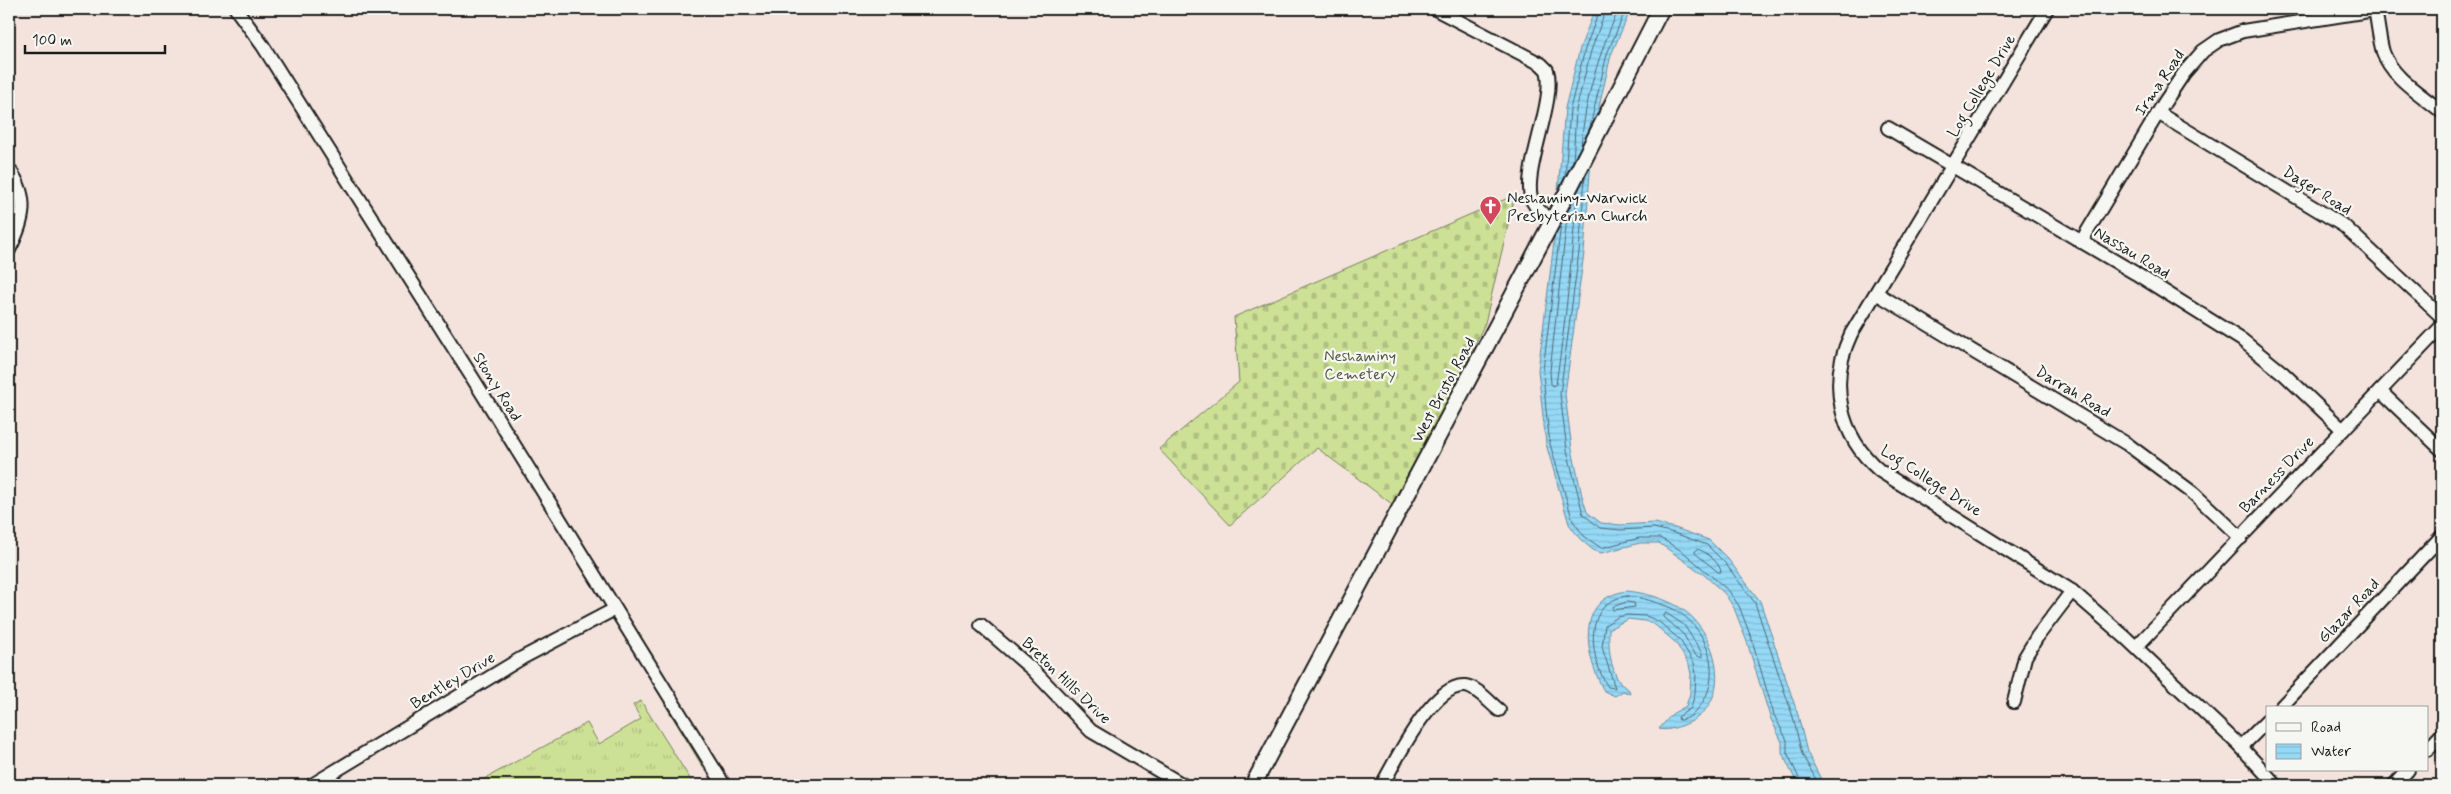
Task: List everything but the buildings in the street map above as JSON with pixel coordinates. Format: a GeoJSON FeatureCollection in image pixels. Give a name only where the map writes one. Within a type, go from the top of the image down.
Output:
{"type":"FeatureCollection","features":[{"type":"Feature","properties":{"kind":"main road","name":"West Bristol Road"},"geometry":{"type":"LineString","coordinates":[[1253,785],[1553,220],[1661,9]]}},
{"type":"Feature","properties":{"kind":"street","name":"Stony Road"},"geometry":{"type":"LineString","coordinates":[[236,9],[263,46],[421,295],[724,785]]}},
{"type":"Feature","properties":{"kind":"street"},"geometry":{"type":"LineString","coordinates":[[1435,9],[1543,65],[1547,70],[1548,88],[1530,192],[1538,209],[1553,220]]}},
{"type":"Feature","properties":{"kind":"street","name":"Log College Drive"},"geometry":{"type":"LineString","coordinates":[[2047,9],[1848,341],[1839,370],[1840,405],[1843,418],[1856,446],[1880,471],[2072,591],[2136,647],[2241,748],[2276,785]]}},
{"type":"Feature","properties":{"kind":"street"},"geometry":{"type":"LineString","coordinates":[[2378,9],[2382,47],[2389,64],[2397,74],[2442,112]]}},
{"type":"Feature","properties":{"kind":"street","name":"Irma Road"},"geometry":{"type":"LineString","coordinates":[[2082,242],[2158,113],[2191,64],[2219,40],[2243,31],[2378,9]]}},
{"type":"Feature","properties":{"kind":"street","name":"Dager Road"},"geometry":{"type":"LineString","coordinates":[[2158,113],[2344,226],[2442,317]]}},
{"type":"Feature","properties":{"kind":"street","name":"Nassau Road"},"geometry":{"type":"LineString","coordinates":[[1888,128],[1954,165],[2242,340],[2284,374],[2344,430]]}},
{"type":"Feature","properties":{"kind":"street"},"geometry":{"type":"LineString","coordinates":[[9,169],[19,188],[23,210],[20,229],[9,250]]}},
{"type":"Feature","properties":{"kind":"street","name":"Darrah Road"},"geometry":{"type":"LineString","coordinates":[[1876,293],[2134,448],[2193,492],[2241,538]]}},
{"type":"Feature","properties":{"kind":"street","name":"Barness Drive"},"geometry":{"type":"LineString","coordinates":[[2136,647],[2442,326]]}},
{"type":"Feature","properties":{"kind":"street"},"geometry":{"type":"LineString","coordinates":[[2380,391],[2442,450]]}},
{"type":"Feature","properties":{"kind":"street","name":"Glazar Road"},"geometry":{"type":"LineString","coordinates":[[2282,706],[2442,536]]}},
{"type":"Feature","properties":{"kind":"street"},"geometry":{"type":"LineString","coordinates":[[2014,702],[2025,657],[2037,637],[2072,591]]}},
{"type":"Feature","properties":{"kind":"street","name":"Bentley Drive"},"geometry":{"type":"LineString","coordinates":[[312,785],[522,658],[615,609]]}},
{"type":"Feature","properties":{"kind":"street","name":"Breton Hills Drive"},"geometry":{"type":"LineString","coordinates":[[981,625],[1033,670],[1091,732],[1183,785]]}},
{"type":"Feature","properties":{"kind":"street"},"geometry":{"type":"LineString","coordinates":[[1386,784],[1419,721],[1450,690],[1457,687],[1471,688],[1499,710]]}},
{"type":"Feature","properties":{"kind":"street"},"geometry":{"type":"LineString","coordinates":[[2241,748],[2266,722]]}},
{"type":"Feature","properties":{"kind":"street"},"geometry":{"type":"LineString","coordinates":[[2428,749],[2442,734]]}},
{"type":"Feature","properties":{"kind":"street"},"geometry":{"type":"LineString","coordinates":[[2394,785],[2406,772]]}},
{"type":"Feature","properties":{"kind":"green space","name":"Neshaminy Cemetery"},"geometry":{"type":"Polygon","coordinates":[[[1515,195],[1485,323],[1452,393],[1392,504],[1317,448],[1230,525],[1159,449],[1239,382],[1234,317],[1515,195]]]}},
{"type":"Feature","properties":{"kind":"green space"},"geometry":{"type":"Polygon","coordinates":[[[641,701],[692,782],[710,781],[716,785],[473,785],[587,723],[599,744],[641,719],[633,705],[641,701]]]}},
{"type":"Feature","properties":{"kind":"green space"},"geometry":{"type":"Polygon","coordinates":[[[665,703],[706,770],[704,769],[665,703]]]}},
{"type":"Feature","properties":{"kind":"water"},"geometry":{"type":"Polygon","coordinates":[[[1595,9],[1631,9],[1611,55],[1593,133],[1584,253],[1565,394],[1572,449],[1582,496],[1587,512],[1601,523],[1621,525],[1655,523],[1675,528],[1709,540],[1728,559],[1760,601],[1798,715],[1807,752],[1824,785],[1798,785],[1782,753],[1782,742],[1770,717],[1747,642],[1734,608],[1725,594],[1703,574],[1659,543],[1640,543],[1601,553],[1593,550],[1580,539],[1569,524],[1546,444],[1538,370],[1553,250],[1565,108],[1580,48],[1595,9]]]}},
{"type":"Feature","properties":{"kind":"water"},"geometry":{"type":"Polygon","coordinates":[[[1627,591],[1654,596],[1687,612],[1703,631],[1710,646],[1715,661],[1717,677],[1714,693],[1708,706],[1697,718],[1681,726],[1659,729],[1672,714],[1686,706],[1690,693],[1691,674],[1689,665],[1676,643],[1655,625],[1645,621],[1628,619],[1609,629],[1609,650],[1614,671],[1620,683],[1629,690],[1630,694],[1623,691],[1615,696],[1604,691],[1597,677],[1589,646],[1588,630],[1591,616],[1598,605],[1610,596],[1627,591]]]}},
{"type":"Feature","properties":{"kind":"place","name":"Neshaminy-Warwick Presbyterian Church"},"geometry":{"type":"Point","coordinates":[1491,226]}}]}
